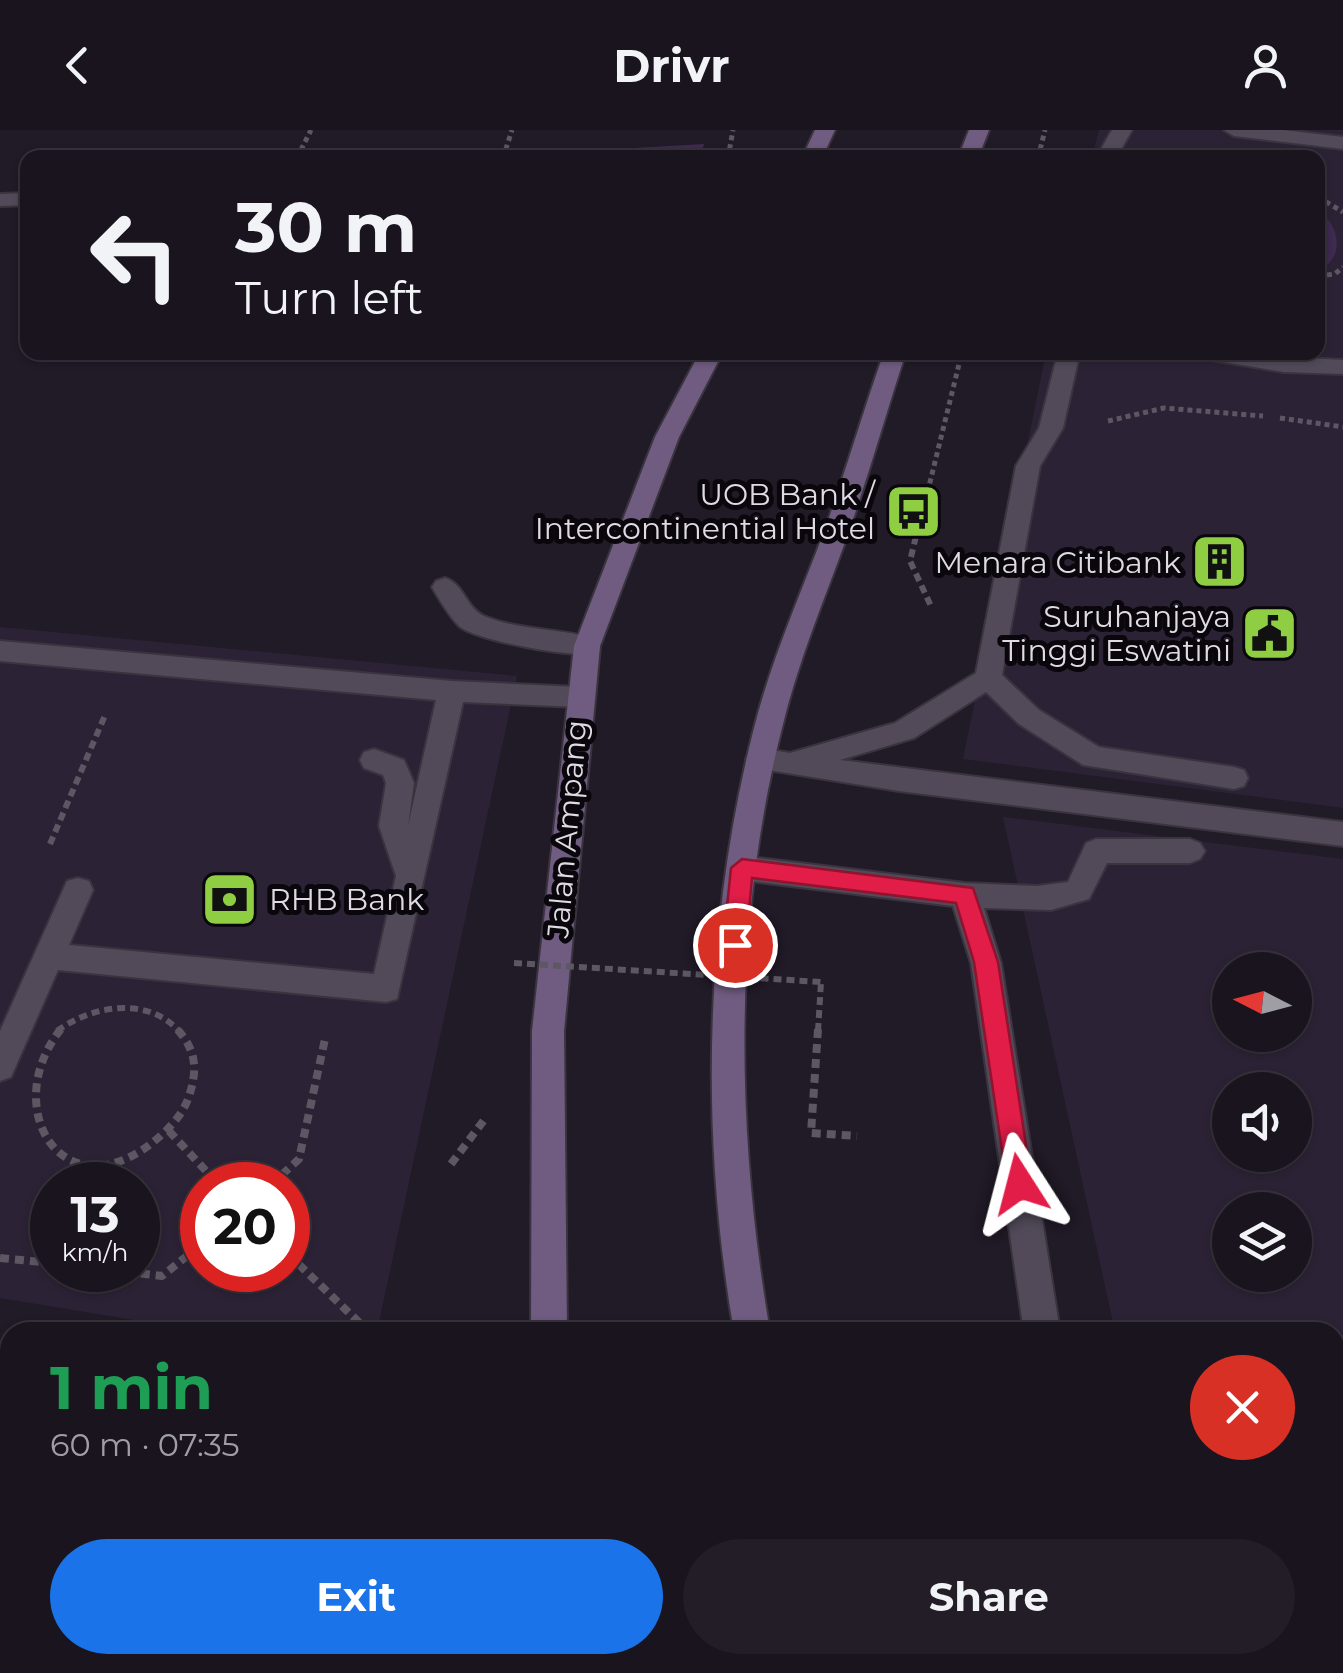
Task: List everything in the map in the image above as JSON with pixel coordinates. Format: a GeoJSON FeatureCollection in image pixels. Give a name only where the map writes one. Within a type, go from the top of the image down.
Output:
{"type":"FeatureCollection","features":[{"type":"Feature","properties":{"kind":"main road","name":"Jalan Ampang"},"geometry":{"type":"LineString","coordinates":[[550,1322],[548,1030],[579,696],[588,646],[667,438],[708,360]]}},
{"type":"Feature","properties":{"kind":"main road"},"geometry":{"type":"LineString","coordinates":[[751,1322],[729,1126],[731,984],[742,868],[773,762],[804,616],[847,501],[892,360]]}},
{"type":"Feature","properties":{"kind":"street"},"geometry":{"type":"LineString","coordinates":[[1234,130],[1343,143]]}},
{"type":"Feature","properties":{"kind":"street"},"geometry":{"type":"LineString","coordinates":[[773,762],[904,732],[988,678],[1048,360]]}},
{"type":"Feature","properties":{"kind":"street"},"geometry":{"type":"LineString","coordinates":[[1028,466],[1051,428],[1066,360]]}},
{"type":"Feature","properties":{"kind":"street"},"geometry":{"type":"LineString","coordinates":[[1254,360],[1343,367]]}},
{"type":"Feature","properties":{"kind":"street"},"geometry":{"type":"LineString","coordinates":[[445,587],[470,622],[534,640],[588,646]]}},
{"type":"Feature","properties":{"kind":"street"},"geometry":{"type":"LineString","coordinates":[[0,651],[166,679],[579,696]]}},
{"type":"Feature","properties":{"kind":"street"},"geometry":{"type":"LineString","coordinates":[[988,678],[1029,717],[1093,757],[1234,778]]}},
{"type":"Feature","properties":{"kind":"street"},"geometry":{"type":"LineString","coordinates":[[50,956],[386,989],[452,691]]}},
{"type":"Feature","properties":{"kind":"street"},"geometry":{"type":"LineString","coordinates":[[374,760],[394,768],[400,783],[394,826],[412,876]]}},
{"type":"Feature","properties":{"kind":"street"},"geometry":{"type":"LineString","coordinates":[[773,762],[1343,834]]}},
{"type":"Feature","properties":{"kind":"street"},"geometry":{"type":"LineString","coordinates":[[742,868],[965,894],[1034,897],[1072,894],[1085,882],[1096,851],[1190,851]]}},
{"type":"Feature","properties":{"kind":"street"},"geometry":{"type":"LineString","coordinates":[[0,1067],[78,890]]}},
{"type":"Feature","properties":{"kind":"street"},"geometry":{"type":"LineString","coordinates":[[965,894],[986,962],[1040,1322]]}},
{"type":"Feature","properties":{"kind":"path"},"geometry":{"type":"LineString","coordinates":[[931,606],[910,560],[960,360]]}},
{"type":"Feature","properties":{"kind":"path"},"geometry":{"type":"LineString","coordinates":[[1051,428],[1078,434],[1134,409],[1208,408],[1343,427]]}},
{"type":"Feature","properties":{"kind":"path"},"geometry":{"type":"LineString","coordinates":[[44,856],[111,700]]}},
{"type":"Feature","properties":{"kind":"path"},"geometry":{"type":"LineString","coordinates":[[514,963],[821,982],[810,1133],[857,1136]]}},
{"type":"Feature","properties":{"kind":"path"},"geometry":{"type":"LineString","coordinates":[[296,1162],[337,984]]}},
{"type":"Feature","properties":{"kind":"path"},"geometry":{"type":"LineString","coordinates":[[32,1059],[40,1045],[59,1030],[104,1009],[127,1006],[149,1009],[184,1031],[194,1048],[197,1069],[185,1111],[169,1131],[140,1153],[106,1165],[72,1164],[42,1153]]}},
{"type":"Feature","properties":{"kind":"path"},"geometry":{"type":"LineString","coordinates":[[451,1164],[493,1108]]}},
{"type":"Feature","properties":{"kind":"path"},"geometry":{"type":"LineString","coordinates":[[169,1131],[198,1162]]}},
{"type":"Feature","properties":{"kind":"path"},"geometry":{"type":"LineString","coordinates":[[0,1258],[30,1261]]}},
{"type":"Feature","properties":{"kind":"path"},"geometry":{"type":"LineString","coordinates":[[160,1276],[180,1262]]}},
{"type":"Feature","properties":{"kind":"path"},"geometry":{"type":"LineString","coordinates":[[310,1275],[359,1322]]}},
{"type":"Feature","properties":{"kind":"shaded area"},"geometry":{"type":"Polygon","coordinates":[[[1099,130],[1343,130],[1343,808],[963,759],[1045,360],[1325,360],[1325,150],[1094,150],[1099,130]]]}},
{"type":"Feature","properties":{"kind":"shaded area"},"geometry":{"type":"Polygon","coordinates":[[[704,144],[703,150],[599,150],[704,144]]]}},
{"type":"Feature","properties":{"kind":"shaded area"},"geometry":{"type":"Polygon","coordinates":[[[1325,216],[1337,243],[1325,266],[1325,216]]]}},
{"type":"Feature","properties":{"kind":"shaded area"},"geometry":{"type":"Polygon","coordinates":[[[0,627],[517,676],[379,1322],[146,1322],[0,1298],[0,627]]]}},
{"type":"Feature","properties":{"kind":"shaded area"},"geometry":{"type":"Polygon","coordinates":[[[1003,817],[1343,859],[1343,1322],[1113,1322],[1003,817]]]}},
{"type":"Feature","properties":{"kind":"place","name":"UOB Bank / Intercontinential Hotel"},"geometry":{"type":"Point","coordinates":[914,511]}},
{"type":"Feature","properties":{"kind":"place","name":"Menara Citibank"},"geometry":{"type":"Point","coordinates":[1220,562]}},
{"type":"Feature","properties":{"kind":"place","name":"Suruhanjaya Tinggi Eswatini"},"geometry":{"type":"Point","coordinates":[1270,633]}},
{"type":"Feature","properties":{"kind":"place","name":"RHB Bank"},"geometry":{"type":"Point","coordinates":[230,899]}},
{"type":"Feature","properties":{"kind":"route"},"geometry":{"type":"LineString","coordinates":[[735,945],[742,868],[965,894],[986,962],[1020,1184]]}}]}
